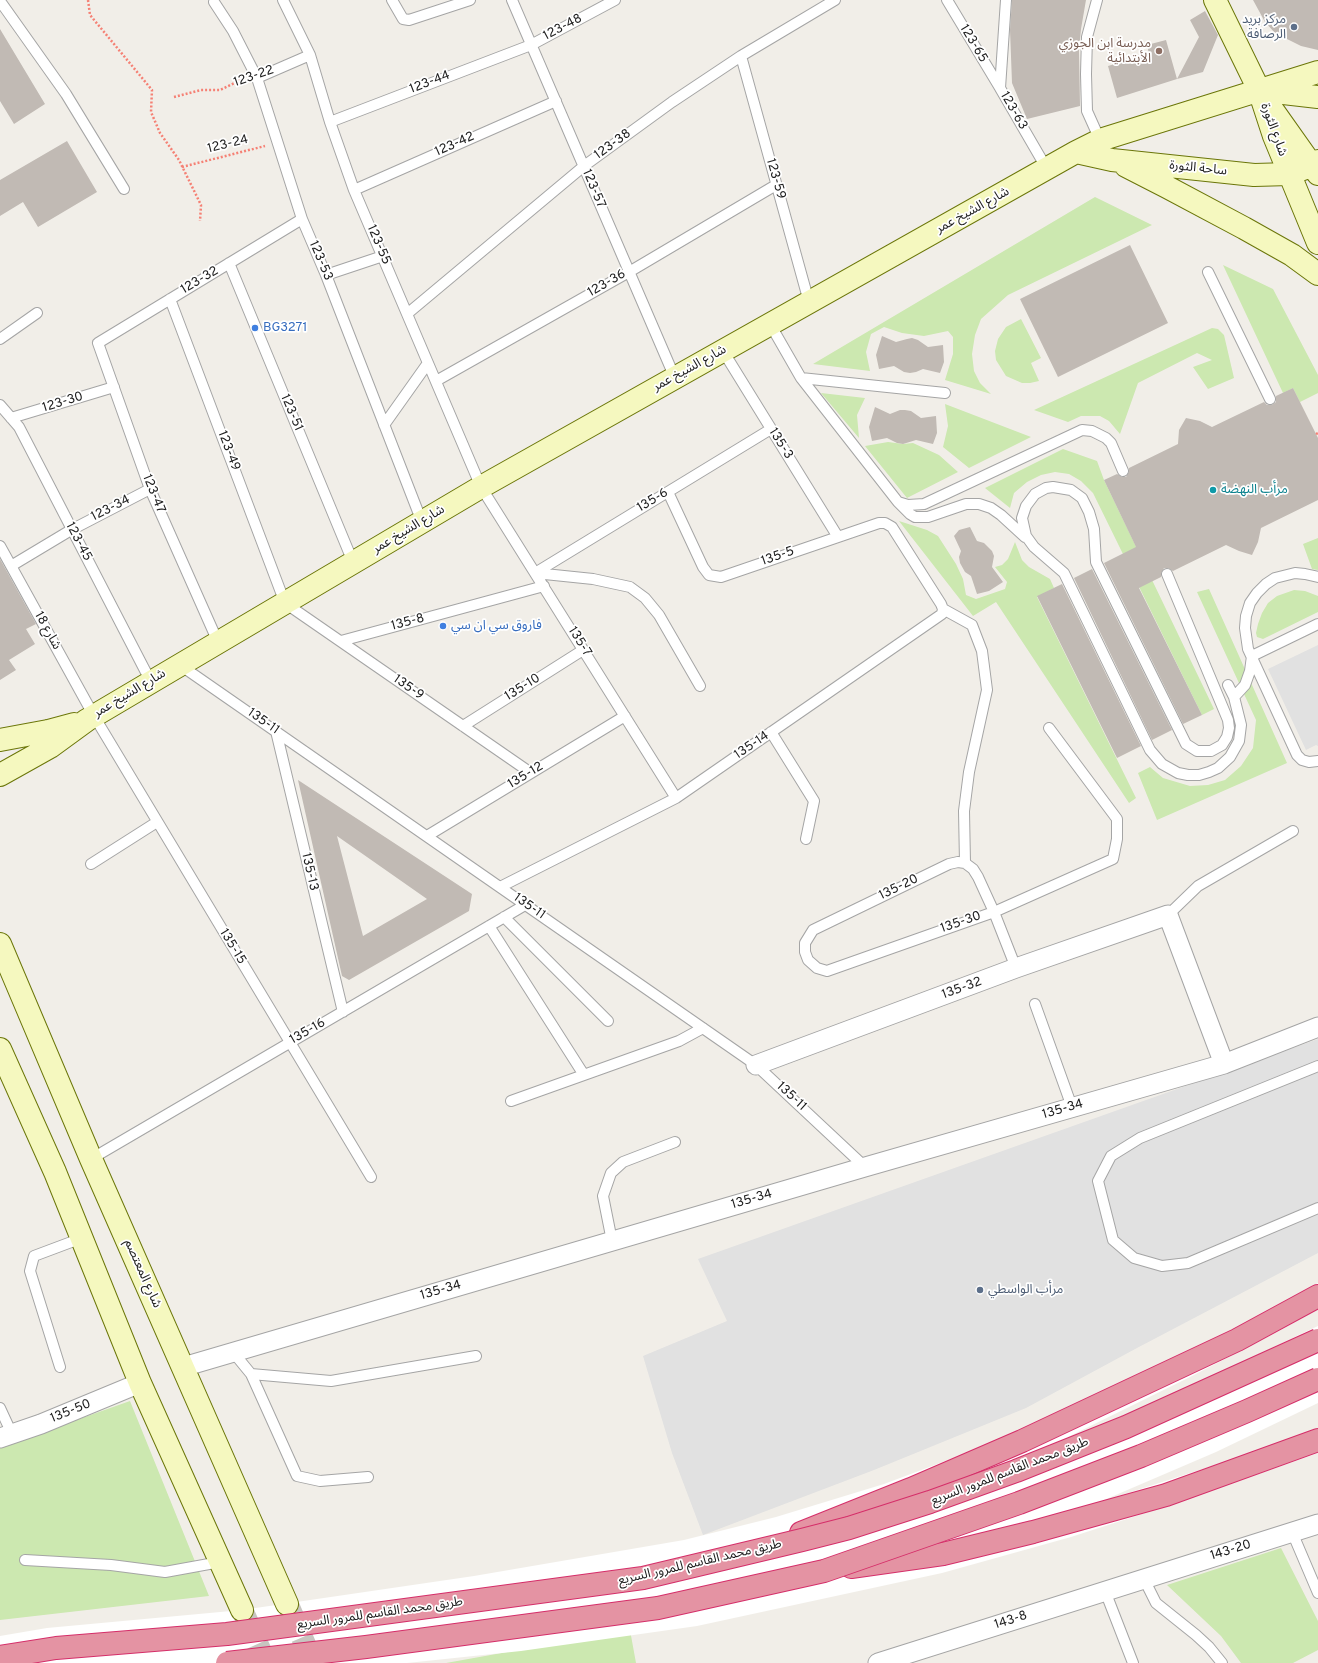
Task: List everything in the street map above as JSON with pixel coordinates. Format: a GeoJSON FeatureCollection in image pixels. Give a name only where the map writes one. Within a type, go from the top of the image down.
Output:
{"type":"FeatureCollection","features":[{"type":"Feature","properties":{"kind":"highway"},"geometry":{"type":"LineString","coordinates":[[758,1550],[912,1489],[1022,1441],[1230,1344],[1318,1296]]}},
{"type":"Feature","properties":{"kind":"highway","name":"طريق محمد القاسم للمرور السريع"},"geometry":{"type":"LineString","coordinates":[[0,1657],[56,1648],[234,1633],[635,1579],[758,1550],[849,1528],[937,1500],[1010,1474],[1126,1427],[1318,1340]]}},
{"type":"Feature","properties":{"kind":"highway"},"geometry":{"type":"LineString","coordinates":[[824,1571],[1019,1503],[1141,1456],[1318,1379]]}},
{"type":"Feature","properties":{"kind":"highway"},"geometry":{"type":"LineString","coordinates":[[227,1663],[366,1647],[658,1608],[824,1571],[943,1554],[1033,1532],[1166,1495],[1318,1440]]}},
{"type":"Feature","properties":{"kind":"street"},"geometry":{"type":"LineString","coordinates":[[1215,0],[1258,90],[1318,97]]}},
{"type":"Feature","properties":{"kind":"street","name":"شارع الشيخ عمر"},"geometry":{"type":"LineString","coordinates":[[7,771],[50,747],[90,718],[180,664],[481,487],[1076,152],[1100,140],[1318,72]]}},
{"type":"Feature","properties":{"kind":"street","name":"شارع الثورة"},"geometry":{"type":"LineString","coordinates":[[1258,90],[1316,166]]}},
{"type":"Feature","properties":{"kind":"street","name":"شارع الثورة"},"geometry":{"type":"LineString","coordinates":[[1258,90],[1274,136],[1318,243]]}},
{"type":"Feature","properties":{"kind":"street","name":"ساحة الثورة"},"geometry":{"type":"LineString","coordinates":[[1076,152],[1112,160],[1254,176],[1290,174],[1316,166]]}},
{"type":"Feature","properties":{"kind":"street"},"geometry":{"type":"LineString","coordinates":[[1112,160],[1206,207],[1292,255],[1318,274]]}},
{"type":"Feature","properties":{"kind":"street","name":"شارع الشيخ عمر"},"geometry":{"type":"LineString","coordinates":[[0,740],[48,731],[90,718]]}},
{"type":"Feature","properties":{"kind":"street"},"geometry":{"type":"LineString","coordinates":[[0,790],[7,771]]}},
{"type":"Feature","properties":{"kind":"street"},"geometry":{"type":"LineString","coordinates":[[1168,915],[1224,1064]]}},
{"type":"Feature","properties":{"kind":"street","name":"135-32"},"geometry":{"type":"LineString","coordinates":[[756,1065],[1016,968],[1168,915]]}},
{"type":"Feature","properties":{"kind":"street","name":"شارع المعتصم"},"geometry":{"type":"LineString","coordinates":[[0,944],[91,1159],[184,1367],[287,1604]]}},
{"type":"Feature","properties":{"kind":"street"},"geometry":{"type":"LineString","coordinates":[[0,969],[34,1024]]}},
{"type":"Feature","properties":{"kind":"street","name":"135-34"},"geometry":{"type":"LineString","coordinates":[[184,1367],[865,1167],[1224,1064],[1318,1027]]}},
{"type":"Feature","properties":{"kind":"street"},"geometry":{"type":"LineString","coordinates":[[1,1056],[55,1172],[140,1383],[242,1610]]}},
{"type":"Feature","properties":{"kind":"street","name":"135-50"},"geometry":{"type":"LineString","coordinates":[[6,1436],[41,1424],[140,1383]]}},
{"type":"Feature","properties":{"kind":"street","name":"143-20"},"geometry":{"type":"LineString","coordinates":[[1144,1578],[1318,1524]]}},
{"type":"Feature","properties":{"kind":"street","name":"143-8"},"geometry":{"type":"LineString","coordinates":[[878,1663],[1144,1578]]}},
{"type":"Feature","properties":{"kind":"lane"},"geometry":{"type":"LineString","coordinates":[[0,0],[66,94],[124,189]]}},
{"type":"Feature","properties":{"kind":"lane","name":"123-55"},"geometry":{"type":"LineString","coordinates":[[283,0],[310,55],[330,122],[354,190],[481,487]]}},
{"type":"Feature","properties":{"kind":"lane"},"geometry":{"type":"LineString","coordinates":[[392,0],[404,19],[409,20],[470,0]]}},
{"type":"Feature","properties":{"kind":"lane","name":"123-57"},"geometry":{"type":"LineString","coordinates":[[512,0],[675,378]]}},
{"type":"Feature","properties":{"kind":"lane","name":"123-48"},"geometry":{"type":"LineString","coordinates":[[531,45],[615,0]]}},
{"type":"Feature","properties":{"kind":"lane","name":"123-38"},"geometry":{"type":"LineString","coordinates":[[407,314],[584,166],[672,102],[741,56],[834,0]]}},
{"type":"Feature","properties":{"kind":"lane","name":"123-65"},"geometry":{"type":"LineString","coordinates":[[947,0],[1000,88]]}},
{"type":"Feature","properties":{"kind":"lane","name":"123-63"},"geometry":{"type":"LineString","coordinates":[[1006,0],[1000,88],[1047,169]]}},
{"type":"Feature","properties":{"kind":"lane"},"geometry":{"type":"LineString","coordinates":[[1097,0],[1087,37],[1086,74],[1087,111],[1100,140]]}},
{"type":"Feature","properties":{"kind":"lane","name":"123-53"},"geometry":{"type":"LineString","coordinates":[[215,1],[233,31],[257,78],[302,219],[326,275],[422,522]]}},
{"type":"Feature","properties":{"kind":"lane","name":"123-44"},"geometry":{"type":"LineString","coordinates":[[330,122],[531,45]]}},
{"type":"Feature","properties":{"kind":"lane","name":"123-22"},"geometry":{"type":"LineString","coordinates":[[257,78],[310,55]]}},
{"type":"Feature","properties":{"kind":"lane","name":"123-59"},"geometry":{"type":"LineString","coordinates":[[741,56],[810,302]]}},
{"type":"Feature","properties":{"kind":"lane","name":"123-42"},"geometry":{"type":"LineString","coordinates":[[354,190],[556,101]]}},
{"type":"Feature","properties":{"kind":"lane","name":"123-36"},"geometry":{"type":"LineString","coordinates":[[436,381],[629,272],[776,185]]}},
{"type":"Feature","properties":{"kind":"lane","name":"123-32"},"geometry":{"type":"LineString","coordinates":[[98,343],[302,219]]}},
{"type":"Feature","properties":{"kind":"lane"},"geometry":{"type":"LineString","coordinates":[[326,275],[383,256]]}},
{"type":"Feature","properties":{"kind":"lane","name":"123-51"},"geometry":{"type":"LineString","coordinates":[[229,263],[353,562]]}},
{"type":"Feature","properties":{"kind":"lane"},"geometry":{"type":"LineString","coordinates":[[1208,272],[1270,399]]}},
{"type":"Feature","properties":{"kind":"lane","name":"123-49"},"geometry":{"type":"LineString","coordinates":[[170,299],[285,602]]}},
{"type":"Feature","properties":{"kind":"lane"},"geometry":{"type":"LineString","coordinates":[[0,339],[37,313]]}},
{"type":"Feature","properties":{"kind":"lane"},"geometry":{"type":"LineString","coordinates":[[770,324],[801,378],[898,502],[910,514],[916,517],[928,517],[973,503],[986,506],[1001,515],[1027,538]]}},
{"type":"Feature","properties":{"kind":"lane","name":"123-47"},"geometry":{"type":"LineString","coordinates":[[98,343],[150,489],[218,642]]}},
{"type":"Feature","properties":{"kind":"lane","name":"135-3"},"geometry":{"type":"LineString","coordinates":[[723,351],[838,537]]}},
{"type":"Feature","properties":{"kind":"lane"},"geometry":{"type":"LineString","coordinates":[[384,425],[428,363]]}},
{"type":"Feature","properties":{"kind":"lane"},"geometry":{"type":"LineString","coordinates":[[801,378],[945,393]]}},
{"type":"Feature","properties":{"kind":"lane","name":"123-30"},"geometry":{"type":"LineString","coordinates":[[11,418],[114,387]]}},
{"type":"Feature","properties":{"kind":"lane","name":"123-45"},"geometry":{"type":"LineString","coordinates":[[0,405],[19,426],[71,530],[151,682]]}},
{"type":"Feature","properties":{"kind":"lane","name":"135-6"},"geometry":{"type":"LineString","coordinates":[[535,573],[771,429]]}},
{"type":"Feature","properties":{"kind":"lane"},"geometry":{"type":"LineString","coordinates":[[898,502],[908,505],[924,504],[1082,430],[1092,431],[1106,438],[1111,443],[1123,471]]}},
{"type":"Feature","properties":{"kind":"lane","name":"135-7"},"geometry":{"type":"LineString","coordinates":[[481,487],[676,798]]}},
{"type":"Feature","properties":{"kind":"lane"},"geometry":{"type":"LineString","coordinates":[[1167,574],[1214,683],[1228,720],[1229,728],[1227,737],[1222,745],[1215,750],[1204,752],[1197,751],[1186,744],[1096,562],[1094,529],[1086,505],[1076,493],[1065,488],[1053,487],[1035,494],[1030,499],[1023,512],[1023,528],[1026,536],[1034,547],[1064,573],[1150,750],[1158,760],[1169,769],[1188,775],[1209,772],[1218,768],[1230,757],[1239,741],[1241,725],[1234,697],[1228,685]]}},
{"type":"Feature","properties":{"kind":"lane","name":"123-34"},"geometry":{"type":"LineString","coordinates":[[11,566],[71,530],[150,489]]}},
{"type":"Feature","properties":{"kind":"lane","name":"135-5"},"geometry":{"type":"LineString","coordinates":[[668,492],[702,567],[709,575],[721,576],[879,523],[886,523],[892,526],[943,609]]}},
{"type":"Feature","properties":{"kind":"lane","name":"شارع 18"},"geometry":{"type":"LineString","coordinates":[[0,546],[90,718]]}},
{"type":"Feature","properties":{"kind":"lane"},"geometry":{"type":"LineString","coordinates":[[535,573],[593,579],[630,587],[645,598],[659,615],[700,686]]}},
{"type":"Feature","properties":{"kind":"lane"},"geometry":{"type":"LineString","coordinates":[[1318,578],[1305,574],[1286,575],[1275,578],[1266,584],[1250,603],[1246,616],[1245,628],[1248,649],[1297,755],[1302,760],[1309,762],[1318,761]]}},
{"type":"Feature","properties":{"kind":"lane","name":"135-8"},"geometry":{"type":"LineString","coordinates":[[341,641],[544,586]]}},
{"type":"Feature","properties":{"kind":"lane","name":"135-9"},"geometry":{"type":"LineString","coordinates":[[285,602],[531,773]]}},
{"type":"Feature","properties":{"kind":"lane"},"geometry":{"type":"LineString","coordinates":[[943,609],[972,625],[982,651],[987,690],[969,772],[965,803],[965,863],[973,869],[994,912],[1016,968]]}},
{"type":"Feature","properties":{"kind":"lane","name":"135-14"},"geometry":{"type":"LineString","coordinates":[[500,887],[676,798],[941,617],[943,609]]}},
{"type":"Feature","properties":{"kind":"lane"},"geometry":{"type":"LineString","coordinates":[[1252,656],[1318,624]]}},
{"type":"Feature","properties":{"kind":"lane","name":"135-10"},"geometry":{"type":"LineString","coordinates":[[463,726],[583,650]]}},
{"type":"Feature","properties":{"kind":"lane"},"geometry":{"type":"LineString","coordinates":[[1234,697],[1245,684],[1250,671],[1252,656]]}},
{"type":"Feature","properties":{"kind":"lane","name":"135-11"},"geometry":{"type":"LineString","coordinates":[[180,664],[756,1065],[865,1167]]}},
{"type":"Feature","properties":{"kind":"lane","name":"135-12"},"geometry":{"type":"LineString","coordinates":[[427,836],[625,716]]}},
{"type":"Feature","properties":{"kind":"lane","name":"135-15"},"geometry":{"type":"LineString","coordinates":[[90,718],[157,822],[371,1177]]}},
{"type":"Feature","properties":{"kind":"lane","name":"135-30"},"geometry":{"type":"LineString","coordinates":[[808,960],[817,968],[826,971],[994,912],[1113,859],[1117,839],[1117,819],[1049,728]]}},
{"type":"Feature","properties":{"kind":"lane","name":"135-13"},"geometry":{"type":"LineString","coordinates":[[276,731],[343,1012]]}},
{"type":"Feature","properties":{"kind":"lane"},"geometry":{"type":"LineString","coordinates":[[771,732],[814,801],[806,839]]}},
{"type":"Feature","properties":{"kind":"lane"},"geometry":{"type":"LineString","coordinates":[[91,864],[157,822]]}},
{"type":"Feature","properties":{"kind":"lane"},"geometry":{"type":"LineString","coordinates":[[1168,915],[1198,886],[1293,830]]}},
{"type":"Feature","properties":{"kind":"lane","name":"135-20"},"geometry":{"type":"LineString","coordinates":[[808,960],[805,952],[805,943],[813,930],[949,864],[958,862],[965,863]]}},
{"type":"Feature","properties":{"kind":"lane","name":"135-16"},"geometry":{"type":"LineString","coordinates":[[91,1159],[525,905]]}},
{"type":"Feature","properties":{"kind":"lane"},"geometry":{"type":"LineString","coordinates":[[504,917],[608,1021]]}},
{"type":"Feature","properties":{"kind":"lane"},"geometry":{"type":"LineString","coordinates":[[489,926],[584,1075]]}},
{"type":"Feature","properties":{"kind":"lane"},"geometry":{"type":"LineString","coordinates":[[1035,1004],[1072,1107]]}},
{"type":"Feature","properties":{"kind":"lane"},"geometry":{"type":"LineString","coordinates":[[511,1101],[679,1041],[703,1028]]}},
{"type":"Feature","properties":{"kind":"lane"},"geometry":{"type":"LineString","coordinates":[[1318,1066],[1140,1138],[1110,1156],[1098,1181],[1113,1240],[1134,1258],[1162,1266],[1188,1263],[1318,1208]]}},
{"type":"Feature","properties":{"kind":"lane"},"geometry":{"type":"LineString","coordinates":[[612,1241],[603,1196],[611,1172],[623,1162],[675,1142]]}},
{"type":"Feature","properties":{"kind":"lane"},"geometry":{"type":"LineString","coordinates":[[60,1367],[30,1271],[34,1256],[82,1238]]}},
{"type":"Feature","properties":{"kind":"lane"},"geometry":{"type":"LineString","coordinates":[[233,1352],[251,1374],[297,1476],[320,1481],[368,1477]]}},
{"type":"Feature","properties":{"kind":"lane"},"geometry":{"type":"LineString","coordinates":[[251,1374],[331,1381],[476,1356]]}},
{"type":"Feature","properties":{"kind":"lane"},"geometry":{"type":"LineString","coordinates":[[0,1408],[6,1436]]}},
{"type":"Feature","properties":{"kind":"lane"},"geometry":{"type":"LineString","coordinates":[[1292,1532],[1318,1593]]}},
{"type":"Feature","properties":{"kind":"lane"},"geometry":{"type":"LineString","coordinates":[[25,1560],[111,1565],[165,1572],[220,1562]]}},
{"type":"Feature","properties":{"kind":"lane"},"geometry":{"type":"LineString","coordinates":[[1144,1578],[1156,1603],[1196,1635],[1222,1663]]}},
{"type":"Feature","properties":{"kind":"lane"},"geometry":{"type":"LineString","coordinates":[[1105,1591],[1133,1663]]}},
{"type":"Feature","properties":{"kind":"path"},"geometry":{"type":"LineString","coordinates":[[88,0],[90,15],[152,90],[151,112],[160,133],[182,167],[201,205],[200,221]]}},
{"type":"Feature","properties":{"kind":"path","name":"123-22"},"geometry":{"type":"LineString","coordinates":[[174,97],[202,90],[220,90],[249,76],[257,78]]}},
{"type":"Feature","properties":{"kind":"path","name":"123-24"},"geometry":{"type":"LineString","coordinates":[[182,167],[278,143]]}},
{"type":"Feature","properties":{"kind":"green space"},"geometry":{"type":"Polygon","coordinates":[[[1095,197],[1152,225],[1008,295],[981,319],[975,335],[972,354],[974,371],[980,383],[991,394],[945,380],[953,354],[953,337],[948,331],[924,336],[902,333],[884,327],[871,334],[866,352],[870,371],[813,364],[1095,197]]]}},
{"type":"Feature","properties":{"kind":"green space"},"geometry":{"type":"Polygon","coordinates":[[[1223,265],[1273,289],[1318,375],[1318,393],[1300,402],[1293,388],[1283,393],[1223,265]]]}},
{"type":"Feature","properties":{"kind":"green space"},"geometry":{"type":"Polygon","coordinates":[[[1021,319],[1041,358],[1031,363],[1039,381],[1030,383],[1022,383],[1006,376],[996,360],[995,351],[998,339],[1006,327],[1021,319]]]}},
{"type":"Feature","properties":{"kind":"green space"},"geometry":{"type":"Polygon","coordinates":[[[1212,328],[1218,329],[1224,335],[1234,378],[1208,389],[1193,367],[1212,360],[1197,353],[1138,383],[1120,434],[1109,421],[1100,416],[1081,416],[1068,422],[1034,410],[1212,328]]]}},
{"type":"Feature","properties":{"kind":"green space"},"geometry":{"type":"Polygon","coordinates":[[[821,393],[865,398],[857,415],[859,438],[821,393]]]}},
{"type":"Feature","properties":{"kind":"green space"},"geometry":{"type":"Polygon","coordinates":[[[945,404],[1031,437],[969,468],[943,447],[948,426],[945,404]]]}},
{"type":"Feature","properties":{"kind":"green space"},"geometry":{"type":"Polygon","coordinates":[[[888,442],[903,444],[913,443],[939,455],[958,472],[907,498],[865,446],[888,442]]]}},
{"type":"Feature","properties":{"kind":"green space"},"geometry":{"type":"Polygon","coordinates":[[[1063,449],[1097,461],[1104,480],[1214,709],[1202,715],[1093,493],[1081,481],[1069,474],[1055,472],[1041,475],[1027,482],[1014,493],[1010,508],[985,488],[1063,449]]]}},
{"type":"Feature","properties":{"kind":"green space"},"geometry":{"type":"Polygon","coordinates":[[[899,521],[927,530],[938,536],[956,564],[963,579],[966,595],[976,599],[1005,589],[1007,582],[995,567],[1002,565],[1008,559],[1015,542],[1022,560],[1029,567],[1050,579],[1054,588],[1037,597],[1136,798],[1129,803],[996,602],[973,616],[899,521]]]}},
{"type":"Feature","properties":{"kind":"green space"},"geometry":{"type":"Polygon","coordinates":[[[1318,538],[1318,570],[1312,569],[1303,544],[1318,538]]]}},
{"type":"Feature","properties":{"kind":"green space"},"geometry":{"type":"Polygon","coordinates":[[[1209,589],[1287,763],[1157,820],[1138,773],[1150,767],[1163,778],[1190,786],[1208,785],[1225,780],[1241,766],[1253,748],[1256,720],[1197,592],[1209,589]]]}},
{"type":"Feature","properties":{"kind":"green space"},"geometry":{"type":"Polygon","coordinates":[[[1294,590],[1305,591],[1318,596],[1318,612],[1263,639],[1257,637],[1256,633],[1258,624],[1268,603],[1277,596],[1294,590]]]}},
{"type":"Feature","properties":{"kind":"green space"},"geometry":{"type":"Polygon","coordinates":[[[130,1401],[209,1596],[0,1620],[0,1447],[130,1401]]]}},
{"type":"Feature","properties":{"kind":"green space"},"geometry":{"type":"Polygon","coordinates":[[[1281,1548],[1318,1621],[1318,1650],[1293,1663],[1241,1663],[1221,1636],[1167,1585],[1281,1548]]]}},
{"type":"Feature","properties":{"kind":"green space"},"geometry":{"type":"Polygon","coordinates":[[[630,1630],[636,1663],[446,1663],[630,1630]]]}},
{"type":"Feature","properties":{"kind":"shaded area"},"geometry":{"type":"Polygon","coordinates":[[[1318,645],[1318,746],[1316,745],[1306,750],[1268,669],[1318,645]]]}},
{"type":"Feature","properties":{"kind":"shaded area","name":"مرأب الواسطي"},"geometry":{"type":"Polygon","coordinates":[[[1318,1039],[1318,1253],[1026,1408],[874,1470],[703,1535],[672,1453],[643,1356],[727,1321],[698,1259],[1318,1039]]]}},
{"type":"Feature","properties":{"kind":"pier"},"geometry":{"type":"Polygon","coordinates":[[[1318,1283],[1318,1309],[1188,1378],[1068,1437],[1069,1438],[1166,1398],[1318,1326],[1318,1403],[1216,1452],[1097,1503],[1234,1459],[1318,1428],[1318,1453],[1170,1505],[1071,1537],[942,1573],[697,1626],[521,1651],[407,1663],[0,1663],[0,1636],[47,1628],[242,1610],[474,1576],[684,1540],[776,1517],[884,1484],[1015,1435],[1124,1384],[1243,1325],[1318,1283]]]}},
{"type":"Feature","properties":{"kind":"building"},"geometry":{"type":"Polygon","coordinates":[[[1012,0],[1086,0],[1079,50],[1080,106],[1027,119],[1012,83],[1010,30],[1012,0]]]}},
{"type":"Feature","properties":{"kind":"building","name":"مركز بريد الرصافة"},"geometry":{"type":"Polygon","coordinates":[[[1253,0],[1318,0],[1318,50],[1301,46],[1275,33],[1265,22],[1253,0]]]}},
{"type":"Feature","properties":{"kind":"building"},"geometry":{"type":"Polygon","coordinates":[[[1205,11],[1218,35],[1203,72],[1177,79],[1199,37],[1190,20],[1205,11]]]}},
{"type":"Feature","properties":{"kind":"building"},"geometry":{"type":"Polygon","coordinates":[[[0,29],[45,104],[14,124],[0,101],[0,29]]]}},
{"type":"Feature","properties":{"kind":"building"},"geometry":{"type":"Polygon","coordinates":[[[1166,40],[1177,79],[1117,98],[1108,66],[1149,54],[1147,45],[1166,40]]]}},
{"type":"Feature","properties":{"kind":"building"},"geometry":{"type":"Polygon","coordinates":[[[67,141],[97,192],[38,227],[23,202],[0,216],[0,180],[67,141]]]}},
{"type":"Feature","properties":{"kind":"building"},"geometry":{"type":"Polygon","coordinates":[[[1130,245],[1168,323],[1058,377],[1020,299],[1130,245]]]}},
{"type":"Feature","properties":{"kind":"building"},"geometry":{"type":"Polygon","coordinates":[[[882,336],[896,342],[912,338],[928,347],[943,345],[944,362],[940,373],[923,369],[910,373],[904,372],[894,366],[879,369],[876,355],[882,336]]]}},
{"type":"Feature","properties":{"kind":"building","name":"مرأب النهضة"},"geometry":{"type":"Polygon","coordinates":[[[1293,388],[1318,438],[1318,500],[1261,528],[1258,542],[1252,555],[1226,545],[1173,571],[1168,568],[1164,568],[1161,573],[1161,577],[1139,588],[1202,715],[1183,724],[1104,563],[1136,547],[1104,480],[1117,474],[1122,477],[1126,477],[1129,472],[1129,468],[1178,444],[1179,430],[1186,418],[1200,421],[1212,427],[1264,402],[1267,405],[1272,405],[1276,402],[1276,396],[1293,388]]]}},
{"type":"Feature","properties":{"kind":"building"},"geometry":{"type":"Polygon","coordinates":[[[875,407],[890,414],[900,410],[905,410],[911,411],[921,418],[936,416],[937,433],[933,444],[916,440],[903,444],[887,438],[872,441],[869,427],[875,407]]]}},
{"type":"Feature","properties":{"kind":"building"},"geometry":{"type":"Polygon","coordinates":[[[970,527],[977,541],[984,543],[992,551],[994,556],[992,567],[1003,582],[989,591],[977,594],[971,576],[965,572],[960,563],[959,557],[961,551],[954,536],[959,530],[970,527]]]}},
{"type":"Feature","properties":{"kind":"building"},"geometry":{"type":"Polygon","coordinates":[[[0,559],[36,624],[26,629],[35,644],[9,660],[16,670],[0,680],[0,559]]]}},
{"type":"Feature","properties":{"kind":"building"},"geometry":{"type":"Polygon","coordinates":[[[1092,569],[1172,730],[1152,740],[1074,578],[1092,569]]]}},
{"type":"Feature","properties":{"kind":"building"},"geometry":{"type":"Polygon","coordinates":[[[1062,584],[1141,746],[1117,758],[1037,596],[1062,584]]]}},
{"type":"Feature","properties":{"kind":"building"},"geometry":{"type":"Polygon","coordinates":[[[298,780],[472,894],[469,911],[349,980],[342,976],[298,780]],[[337,836],[363,936],[427,899],[337,836]]]}},
{"type":"Feature","properties":{"kind":"tunnel"},"geometry":{"type":"LineString","coordinates":[[289,1607],[313,1663]]}},
{"type":"Feature","properties":{"kind":"tunnel"},"geometry":{"type":"LineString","coordinates":[[244,1614],[266,1663]]}},
{"type":"Feature","properties":{"kind":"place","name":"مركز بريد الرصافة"},"geometry":{"type":"Point","coordinates":[1294,27]}},
{"type":"Feature","properties":{"kind":"place","name":"مدرسة ابن الجوزي الأبتدائية"},"geometry":{"type":"Point","coordinates":[1159,51]}},
{"type":"Feature","properties":{"kind":"place","name":"BG3271"},"geometry":{"type":"Point","coordinates":[255,328]}},
{"type":"Feature","properties":{"kind":"place","name":"مرأب النهضة"},"geometry":{"type":"Point","coordinates":[1213,490]}},
{"type":"Feature","properties":{"kind":"place","name":"فاروق سي ان سي"},"geometry":{"type":"Point","coordinates":[443,626]}},
{"type":"Feature","properties":{"kind":"place","name":"مرأب الواسطي"},"geometry":{"type":"Point","coordinates":[980,1290]}}]}
